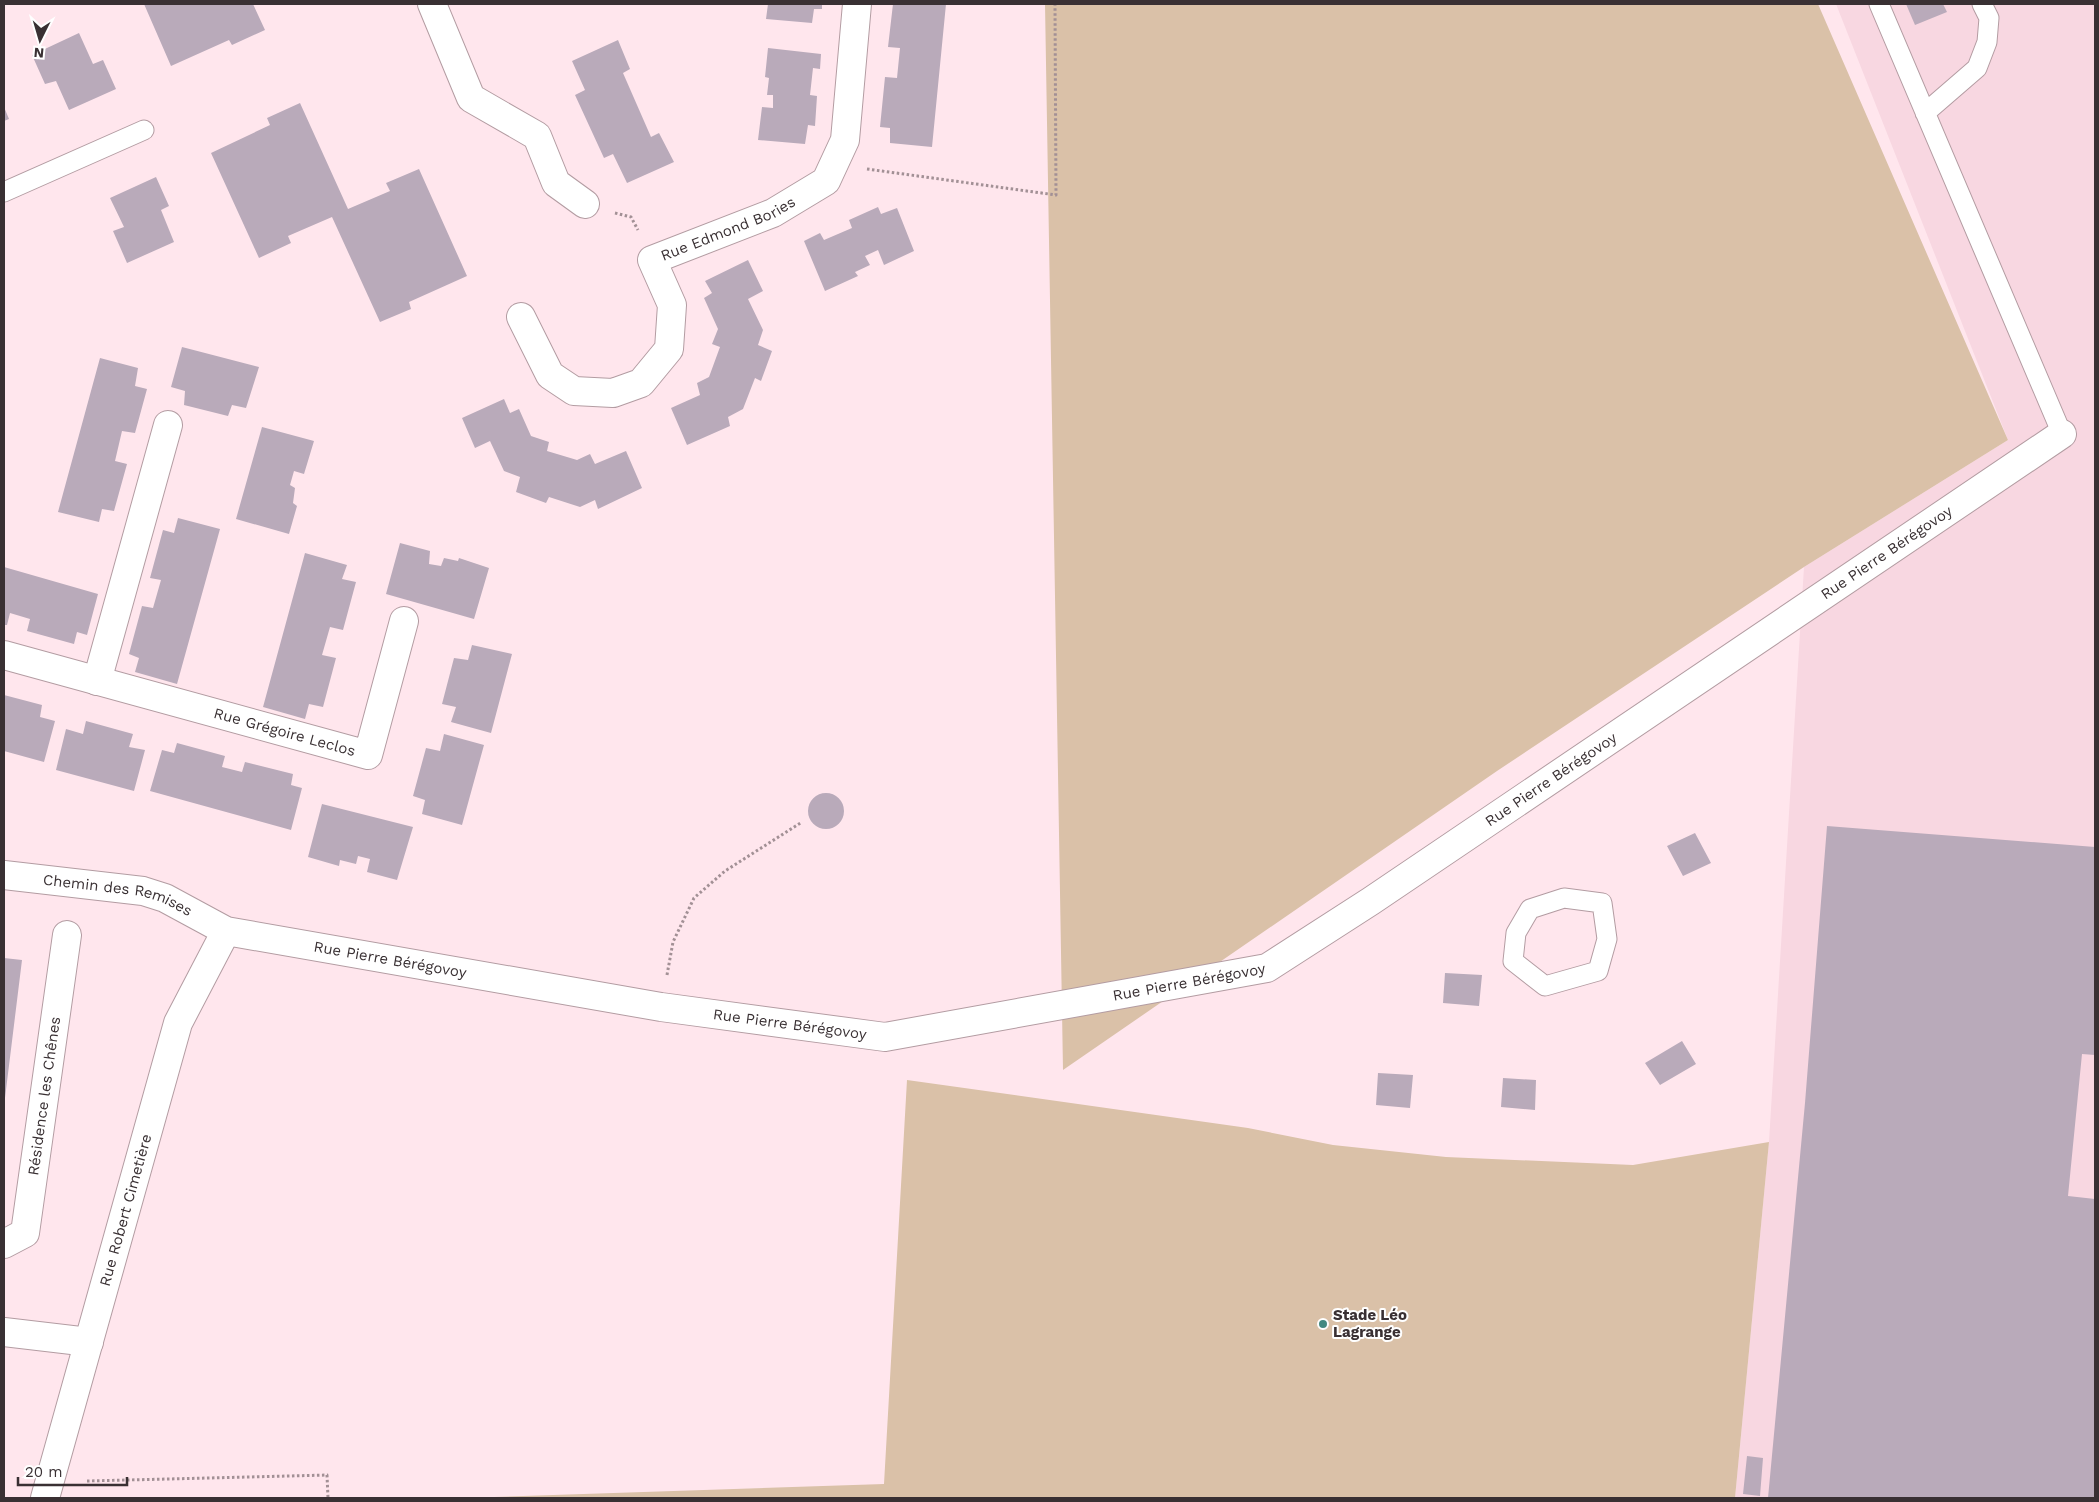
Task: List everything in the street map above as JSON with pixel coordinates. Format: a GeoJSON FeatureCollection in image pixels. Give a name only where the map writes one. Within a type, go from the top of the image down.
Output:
{"type":"FeatureCollection","features":[{"type":"Feature","properties":{"kind":"street"},"geometry":{"type":"LineString","coordinates":[[432,4],[471,98],[537,136],[556,183],[585,204]]}},
{"type":"Feature","properties":{"kind":"street","name":"Rue Edmond Bories"},"geometry":{"type":"LineString","coordinates":[[522,317],[550,374],[574,391],[613,394],[641,383],[668,349],[672,305],[652,260],[773,213],[826,181],[845,140],[857,4]]}},
{"type":"Feature","properties":{"kind":"street"},"geometry":{"type":"LineString","coordinates":[[97,681],[168,425]]}},
{"type":"Feature","properties":{"kind":"street","name":"Rue Pierre Bérégovoy"},"geometry":{"type":"LineString","coordinates":[[226,931],[661,1007],[885,1037],[1267,968],[1371,901],[2062,434]]}},
{"type":"Feature","properties":{"kind":"street","name":"Rue Grégoire Leclos"},"geometry":{"type":"LineString","coordinates":[[4,655],[368,755],[404,621]]}},
{"type":"Feature","properties":{"kind":"street","name":"Chemin des Remises"},"geometry":{"type":"LineString","coordinates":[[4,875],[143,890],[165,898],[226,931]]}},
{"type":"Feature","properties":{"kind":"street","name":"Rue Robert Cimetière"},"geometry":{"type":"LineString","coordinates":[[45,1498],[178,1023],[226,931]]}},
{"type":"Feature","properties":{"kind":"street","name":"Résidence les Chênes"},"geometry":{"type":"LineString","coordinates":[[4,1244],[25,1233],[67,935]]}},
{"type":"Feature","properties":{"kind":"street"},"geometry":{"type":"LineString","coordinates":[[4,1332],[89,1342]]}},
{"type":"Feature","properties":{"kind":"lane"},"geometry":{"type":"LineString","coordinates":[[1878,4],[2062,434]]}},
{"type":"Feature","properties":{"kind":"lane"},"geometry":{"type":"LineString","coordinates":[[1925,114],[1977,68],[1987,42],[1989,18],[1982,4]]}},
{"type":"Feature","properties":{"kind":"lane"},"geometry":{"type":"LineString","coordinates":[[4,192],[144,130]]}},
{"type":"Feature","properties":{"kind":"lane"},"geometry":{"type":"LineString","coordinates":[[1564,898],[1602,904],[1607,939],[1598,971],[1545,986],[1513,961],[1516,933],[1530,909],[1564,898]]}},
{"type":"Feature","properties":{"kind":"path"},"geometry":{"type":"LineString","coordinates":[[833,164],[1056,195],[1055,4]]}},
{"type":"Feature","properties":{"kind":"path"},"geometry":{"type":"LineString","coordinates":[[585,204],[631,217],[652,260]]}},
{"type":"Feature","properties":{"kind":"path"},"geometry":{"type":"LineString","coordinates":[[661,1007],[673,942],[694,898],[725,871],[802,822]]}},
{"type":"Feature","properties":{"kind":"path"},"geometry":{"type":"LineString","coordinates":[[87,1481],[327,1475],[328,1498]]}},
{"type":"Feature","properties":{"kind":"shaded area"},"geometry":{"type":"Polygon","coordinates":[[[1045,4],[1818,4],[2008,440],[1804,567],[1497,771],[1063,1070],[1045,4]]]}},
{"type":"Feature","properties":{"kind":"shaded area"},"geometry":{"type":"Polygon","coordinates":[[[1836,4],[2095,4],[2095,1498],[1735,1498],[1769,1142],[1804,567],[2008,440],[1836,4]]]}},
{"type":"Feature","properties":{"kind":"shaded area","name":"Stade Léo Lagrange"},"geometry":{"type":"Polygon","coordinates":[[[907,1080],[1248,1128],[1333,1145],[1446,1157],[1633,1165],[1769,1142],[1735,1498],[462,1498],[884,1484],[907,1080]]]}},
{"type":"Feature","properties":{"kind":"building"},"geometry":{"type":"Polygon","coordinates":[[[144,4],[253,4],[265,30],[232,45],[229,40],[171,66],[144,4]]]}},
{"type":"Feature","properties":{"kind":"building"},"geometry":{"type":"Polygon","coordinates":[[[768,4],[822,4],[822,9],[814,9],[812,23],[766,19],[768,4]]]}},
{"type":"Feature","properties":{"kind":"building"},"geometry":{"type":"Polygon","coordinates":[[[893,4],[946,4],[932,147],[890,143],[890,128],[880,127],[885,77],[897,78],[900,48],[888,47],[893,4]]]}},
{"type":"Feature","properties":{"kind":"building"},"geometry":{"type":"Polygon","coordinates":[[[1906,4],[1943,4],[1947,12],[1915,25],[1906,4]]]}},
{"type":"Feature","properties":{"kind":"building"},"geometry":{"type":"Polygon","coordinates":[[[79,33],[93,64],[103,60],[116,89],[69,110],[56,81],[45,84],[32,55],[79,33]]]}},
{"type":"Feature","properties":{"kind":"building"},"geometry":{"type":"Polygon","coordinates":[[[618,40],[630,69],[623,73],[651,137],[659,133],[674,162],[627,183],[613,154],[604,158],[575,95],[585,90],[572,61],[618,40]]]}},
{"type":"Feature","properties":{"kind":"building"},"geometry":{"type":"Polygon","coordinates":[[[768,48],[821,54],[820,69],[813,68],[810,95],[817,96],[815,126],[808,125],[805,144],[758,140],[762,107],[773,108],[773,95],[767,95],[769,78],[765,77],[768,48]]]}},
{"type":"Feature","properties":{"kind":"building"},"geometry":{"type":"Polygon","coordinates":[[[300,103],[348,209],[390,191],[386,183],[419,169],[467,276],[409,302],[411,309],[380,322],[332,217],[288,236],[291,243],[259,258],[211,153],[270,125],[267,118],[300,103]]]}},
{"type":"Feature","properties":{"kind":"building"},"geometry":{"type":"Polygon","coordinates":[[[4,107],[9,119],[4,121],[4,107]]]}},
{"type":"Feature","properties":{"kind":"building"},"geometry":{"type":"Polygon","coordinates":[[[156,177],[169,206],[161,210],[174,242],[127,263],[113,231],[124,227],[110,198],[156,177]]]}},
{"type":"Feature","properties":{"kind":"building"},"geometry":{"type":"Polygon","coordinates":[[[878,207],[881,214],[897,208],[914,251],[884,265],[878,250],[865,256],[870,265],[855,272],[858,276],[825,291],[804,241],[820,233],[824,240],[852,228],[849,220],[878,207]]]}},
{"type":"Feature","properties":{"kind":"building"},"geometry":{"type":"Polygon","coordinates":[[[748,260],[763,291],[748,299],[763,330],[758,345],[772,351],[761,381],[755,378],[743,409],[728,417],[730,426],[687,445],[671,408],[700,395],[697,383],[709,377],[720,347],[712,344],[718,329],[704,298],[712,293],[705,281],[748,260]]]}},
{"type":"Feature","properties":{"kind":"building"},"geometry":{"type":"Polygon","coordinates":[[[182,347],[259,367],[246,408],[232,405],[228,416],[184,405],[185,391],[171,387],[182,347]]]}},
{"type":"Feature","properties":{"kind":"building"},"geometry":{"type":"Polygon","coordinates":[[[100,358],[138,368],[135,386],[147,389],[135,433],[122,431],[115,461],[127,464],[114,511],[102,509],[99,522],[58,512],[100,358]]]}},
{"type":"Feature","properties":{"kind":"building"},"geometry":{"type":"Polygon","coordinates":[[[504,399],[510,413],[519,409],[531,436],[549,442],[547,451],[577,460],[590,454],[595,464],[626,451],[642,488],[598,509],[595,500],[580,507],[549,497],[546,503],[516,492],[520,477],[504,471],[490,441],[475,448],[462,418],[504,399]]]}},
{"type":"Feature","properties":{"kind":"building"},"geometry":{"type":"Polygon","coordinates":[[[262,427],[314,441],[304,474],[294,471],[290,485],[295,488],[293,503],[297,506],[289,534],[236,519],[262,427]]]}},
{"type":"Feature","properties":{"kind":"building"},"geometry":{"type":"Polygon","coordinates":[[[178,518],[220,529],[177,684],[135,672],[139,658],[129,654],[142,606],[153,608],[161,580],[150,578],[163,530],[174,533],[178,518]]]}},
{"type":"Feature","properties":{"kind":"building"},"geometry":{"type":"Polygon","coordinates":[[[400,543],[430,551],[429,564],[441,566],[444,558],[458,561],[459,558],[489,568],[474,619],[386,594],[400,543]]]}},
{"type":"Feature","properties":{"kind":"building"},"geometry":{"type":"Polygon","coordinates":[[[305,553],[347,565],[342,579],[356,582],[343,630],[330,627],[322,655],[336,658],[323,707],[309,704],[305,719],[263,707],[305,553]]]}},
{"type":"Feature","properties":{"kind":"building"},"geometry":{"type":"Polygon","coordinates":[[[4,567],[98,594],[87,635],[77,632],[74,644],[27,631],[30,619],[10,613],[7,625],[4,625],[4,567]]]}},
{"type":"Feature","properties":{"kind":"building"},"geometry":{"type":"Polygon","coordinates":[[[472,645],[512,654],[491,733],[451,722],[456,707],[442,704],[454,658],[468,660],[472,645]]]}},
{"type":"Feature","properties":{"kind":"building"},"geometry":{"type":"Polygon","coordinates":[[[4,695],[42,705],[40,717],[55,721],[44,762],[4,751],[4,695]]]}},
{"type":"Feature","properties":{"kind":"building"},"geometry":{"type":"Polygon","coordinates":[[[86,721],[133,734],[129,747],[145,750],[134,791],[56,770],[66,729],[83,734],[86,721]]]}},
{"type":"Feature","properties":{"kind":"building"},"geometry":{"type":"Polygon","coordinates":[[[444,734],[484,745],[462,825],[422,814],[425,800],[413,796],[426,748],[440,751],[444,734]]]}},
{"type":"Feature","properties":{"kind":"building"},"geometry":{"type":"Polygon","coordinates":[[[177,743],[225,756],[222,767],[242,772],[245,762],[293,774],[291,785],[302,788],[291,830],[150,791],[162,750],[174,753],[177,743]]]}},
{"type":"Feature","properties":{"kind":"building"},"geometry":{"type":"Polygon","coordinates":[[[826,793],[838,799],[844,811],[838,823],[826,829],[814,823],[808,811],[814,799],[826,793]]]}},
{"type":"Feature","properties":{"kind":"building"},"geometry":{"type":"Polygon","coordinates":[[[322,804],[413,827],[397,880],[367,872],[370,859],[358,856],[356,864],[340,860],[339,866],[308,857],[322,804]]]}},
{"type":"Feature","properties":{"kind":"building"},"geometry":{"type":"Polygon","coordinates":[[[1827,826],[2095,847],[2095,1055],[2082,1054],[2068,1196],[2095,1199],[2095,1498],[1768,1498],[1805,1103],[1827,826]]]}},
{"type":"Feature","properties":{"kind":"building"},"geometry":{"type":"Polygon","coordinates":[[[1695,833],[1711,863],[1683,876],[1667,846],[1695,833]]]}},
{"type":"Feature","properties":{"kind":"building"},"geometry":{"type":"Polygon","coordinates":[[[4,958],[22,960],[5,1098],[4,1098],[4,958]]]}},
{"type":"Feature","properties":{"kind":"building"},"geometry":{"type":"Polygon","coordinates":[[[1445,973],[1482,975],[1479,1006],[1443,1003],[1445,973]]]}},
{"type":"Feature","properties":{"kind":"building"},"geometry":{"type":"Polygon","coordinates":[[[1682,1041],[1696,1064],[1660,1085],[1645,1063],[1682,1041]]]}},
{"type":"Feature","properties":{"kind":"building"},"geometry":{"type":"Polygon","coordinates":[[[1378,1073],[1413,1075],[1410,1108],[1376,1105],[1378,1073]]]}},
{"type":"Feature","properties":{"kind":"building"},"geometry":{"type":"Polygon","coordinates":[[[1503,1078],[1536,1080],[1535,1110],[1501,1107],[1503,1078]]]}},
{"type":"Feature","properties":{"kind":"building"},"geometry":{"type":"Polygon","coordinates":[[[1747,1456],[1763,1458],[1760,1496],[1743,1494],[1747,1456]]]}},
{"type":"Feature","properties":{"kind":"place","name":"Stade Léo Lagrange"},"geometry":{"type":"Point","coordinates":[1323,1324]}}]}
